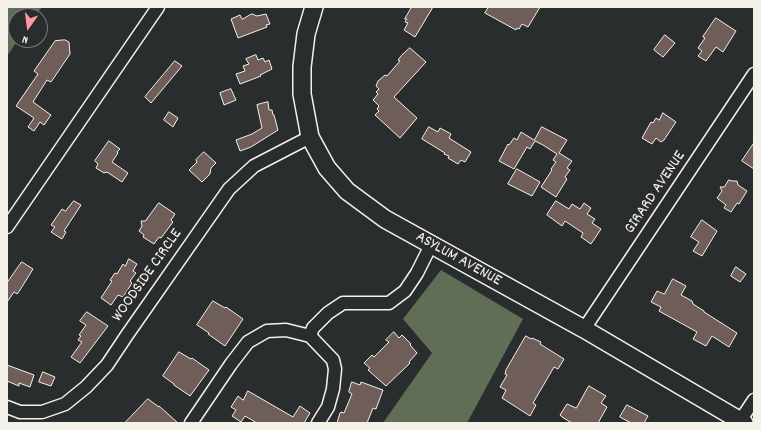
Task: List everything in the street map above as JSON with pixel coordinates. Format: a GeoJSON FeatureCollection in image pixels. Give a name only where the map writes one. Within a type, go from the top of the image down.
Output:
{"type":"FeatureCollection","features":[{"type":"Feature","properties":{"kind":"main road","name":"ASYLUM AVENUE"},"geometry":{"type":"LineString","coordinates":[[314,7],[306,34],[302,66],[302,94],[310,137],[326,168],[347,192],[385,219],[584,330],[742,422]]}},
{"type":"Feature","properties":{"kind":"street"},"geometry":{"type":"LineString","coordinates":[[7,227],[158,7]]}},
{"type":"Feature","properties":{"kind":"street","name":"GIRARD AVENUE"},"geometry":{"type":"LineString","coordinates":[[584,330],[754,74]]}},
{"type":"Feature","properties":{"kind":"street","name":"WOODSIDE CIRCLE"},"geometry":{"type":"LineString","coordinates":[[7,407],[20,412],[42,412],[65,404],[86,387],[107,365],[126,334],[229,189],[254,166],[310,137]]}},
{"type":"Feature","properties":{"kind":"street"},"geometry":{"type":"LineString","coordinates":[[310,336],[314,328],[328,313],[343,303],[388,303],[405,291],[417,273],[432,245]]}},
{"type":"Feature","properties":{"kind":"street"},"geometry":{"type":"LineString","coordinates":[[191,423],[231,364],[248,342],[268,331],[286,330],[310,336],[333,360],[335,369],[334,389],[328,407],[318,423]]}},
{"type":"Feature","properties":{"kind":"street"},"geometry":{"type":"LineString","coordinates":[[742,422],[754,400]]}},
{"type":"Feature","properties":{"kind":"green space"},"geometry":{"type":"Polygon","coordinates":[[[7,7],[42,7],[8,8],[8,48],[12,48],[7,56],[7,7]]]}},
{"type":"Feature","properties":{"kind":"green space"},"geometry":{"type":"Polygon","coordinates":[[[441,270],[523,319],[467,423],[383,423],[432,353],[403,319],[441,270]]]}},
{"type":"Feature","properties":{"kind":"building"},"geometry":{"type":"Polygon","coordinates":[[[412,7],[433,7],[415,37],[404,30],[408,23],[405,22],[407,19],[405,19],[412,7]]]}},
{"type":"Feature","properties":{"kind":"building"},"geometry":{"type":"Polygon","coordinates":[[[489,7],[540,7],[528,27],[522,24],[519,29],[517,28],[516,30],[485,13],[489,7]]]}},
{"type":"Feature","properties":{"kind":"building"},"geometry":{"type":"Polygon","coordinates":[[[252,14],[257,16],[266,14],[270,24],[266,25],[267,27],[238,38],[231,19],[240,15],[242,19],[252,14]]]}},
{"type":"Feature","properties":{"kind":"building"},"geometry":{"type":"Polygon","coordinates":[[[716,18],[736,31],[723,52],[716,47],[706,61],[698,56],[702,51],[698,48],[705,38],[703,37],[716,18]]]}},
{"type":"Feature","properties":{"kind":"building"},"geometry":{"type":"Polygon","coordinates":[[[665,35],[675,43],[663,57],[654,50],[665,35]]]}},
{"type":"Feature","properties":{"kind":"building"},"geometry":{"type":"Polygon","coordinates":[[[65,40],[69,42],[70,54],[51,82],[47,80],[33,102],[51,115],[44,125],[40,122],[34,131],[28,127],[34,118],[16,106],[38,74],[34,71],[55,41],[65,40]]]}},
{"type":"Feature","properties":{"kind":"building"},"geometry":{"type":"Polygon","coordinates":[[[410,48],[426,62],[394,97],[417,118],[400,138],[375,115],[379,111],[377,109],[379,106],[373,100],[378,94],[376,92],[379,89],[376,86],[378,81],[385,75],[387,76],[400,61],[398,60],[401,56],[410,48]]]}},
{"type":"Feature","properties":{"kind":"building"},"geometry":{"type":"Polygon","coordinates":[[[256,55],[258,60],[263,58],[265,62],[269,60],[272,69],[260,75],[261,76],[240,84],[236,74],[245,71],[243,66],[249,64],[246,59],[256,55]]]}},
{"type":"Feature","properties":{"kind":"building"},"geometry":{"type":"Polygon","coordinates":[[[175,61],[182,66],[151,103],[145,97],[175,61]]]}},
{"type":"Feature","properties":{"kind":"building"},"geometry":{"type":"Polygon","coordinates":[[[231,89],[236,100],[224,105],[220,93],[231,89]]]}},
{"type":"Feature","properties":{"kind":"building"},"geometry":{"type":"Polygon","coordinates":[[[268,102],[269,110],[272,110],[278,130],[251,147],[240,151],[236,140],[252,134],[262,128],[257,105],[268,102]]]}},
{"type":"Feature","properties":{"kind":"building"},"geometry":{"type":"Polygon","coordinates":[[[169,112],[178,118],[173,127],[164,120],[169,112]]]}},
{"type":"Feature","properties":{"kind":"building"},"geometry":{"type":"Polygon","coordinates":[[[663,113],[676,122],[664,140],[661,142],[656,138],[652,144],[642,138],[651,122],[653,123],[656,118],[659,120],[663,113]]]}},
{"type":"Feature","properties":{"kind":"building"},"geometry":{"type":"Polygon","coordinates":[[[429,127],[438,132],[440,128],[451,134],[449,138],[471,152],[465,162],[461,160],[458,164],[448,158],[449,156],[444,154],[445,153],[422,139],[429,127]]]}},
{"type":"Feature","properties":{"kind":"building"},"geometry":{"type":"Polygon","coordinates":[[[542,127],[567,140],[559,153],[572,161],[567,168],[570,170],[565,177],[567,179],[556,197],[541,187],[556,162],[553,160],[557,154],[543,145],[535,141],[530,149],[527,147],[514,169],[499,161],[508,144],[509,145],[514,138],[517,140],[521,132],[534,140],[542,127]]]}},
{"type":"Feature","properties":{"kind":"building"},"geometry":{"type":"Polygon","coordinates":[[[109,141],[120,149],[112,162],[128,173],[122,182],[107,172],[104,173],[96,168],[98,164],[95,161],[109,141]]]}},
{"type":"Feature","properties":{"kind":"building"},"geometry":{"type":"Polygon","coordinates":[[[754,143],[754,169],[742,161],[754,143]]]}},
{"type":"Feature","properties":{"kind":"building"},"geometry":{"type":"Polygon","coordinates":[[[204,152],[216,163],[211,168],[210,174],[202,182],[189,170],[204,152]]]}},
{"type":"Feature","properties":{"kind":"building"},"geometry":{"type":"Polygon","coordinates":[[[517,169],[540,182],[532,196],[508,184],[517,169]]]}},
{"type":"Feature","properties":{"kind":"building"},"geometry":{"type":"Polygon","coordinates":[[[729,180],[737,181],[738,185],[747,191],[739,204],[737,203],[731,212],[724,208],[726,205],[717,198],[722,191],[720,187],[724,187],[729,180]]]}},
{"type":"Feature","properties":{"kind":"building"},"geometry":{"type":"Polygon","coordinates":[[[74,201],[81,205],[64,231],[66,232],[62,239],[51,232],[55,227],[51,225],[62,209],[65,211],[74,201]]]}},
{"type":"Feature","properties":{"kind":"building"},"geometry":{"type":"Polygon","coordinates":[[[556,201],[569,209],[572,204],[580,209],[584,203],[591,208],[587,214],[595,219],[592,223],[601,229],[591,244],[581,237],[583,233],[565,221],[562,226],[547,215],[556,201]]]}},
{"type":"Feature","properties":{"kind":"building"},"geometry":{"type":"Polygon","coordinates":[[[159,203],[175,214],[171,220],[173,222],[161,238],[159,237],[154,244],[143,237],[144,235],[139,231],[142,226],[141,221],[145,221],[159,203]]]}},
{"type":"Feature","properties":{"kind":"building"},"geometry":{"type":"Polygon","coordinates":[[[702,220],[717,231],[702,256],[693,251],[699,242],[691,237],[702,220]]]}},
{"type":"Feature","properties":{"kind":"building"},"geometry":{"type":"Polygon","coordinates":[[[129,259],[137,264],[133,271],[136,273],[130,281],[132,283],[123,297],[118,295],[111,305],[101,298],[112,281],[110,280],[115,273],[117,274],[123,264],[125,266],[129,259]]]}},
{"type":"Feature","properties":{"kind":"building"},"geometry":{"type":"Polygon","coordinates":[[[22,262],[33,269],[17,294],[14,292],[7,302],[7,283],[22,262]]]}},
{"type":"Feature","properties":{"kind":"building"},"geometry":{"type":"Polygon","coordinates":[[[736,267],[746,274],[740,282],[731,276],[736,267]]]}},
{"type":"Feature","properties":{"kind":"building"},"geometry":{"type":"Polygon","coordinates":[[[673,279],[686,286],[681,295],[692,301],[693,304],[704,312],[737,333],[729,347],[712,336],[706,346],[693,339],[697,332],[659,311],[661,307],[651,302],[657,291],[664,294],[673,279]]]}},
{"type":"Feature","properties":{"kind":"building"},"geometry":{"type":"Polygon","coordinates":[[[213,301],[225,308],[226,307],[243,319],[225,346],[197,325],[213,301]]]}},
{"type":"Feature","properties":{"kind":"building"},"geometry":{"type":"Polygon","coordinates":[[[87,312],[108,326],[80,363],[71,357],[82,342],[78,340],[81,336],[79,335],[86,325],[80,321],[87,312]]]}},
{"type":"Feature","properties":{"kind":"building"},"geometry":{"type":"Polygon","coordinates":[[[394,332],[399,338],[402,335],[417,353],[409,362],[410,363],[386,386],[368,370],[370,368],[364,363],[372,355],[374,357],[389,342],[386,340],[394,332]]]}},
{"type":"Feature","properties":{"kind":"building"},"geometry":{"type":"Polygon","coordinates":[[[526,336],[541,342],[540,344],[564,359],[558,369],[554,367],[533,403],[536,405],[530,416],[502,398],[506,390],[500,387],[507,375],[505,374],[506,370],[526,336]]]}},
{"type":"Feature","properties":{"kind":"building"},"geometry":{"type":"Polygon","coordinates":[[[179,352],[191,359],[192,358],[209,370],[190,396],[163,376],[179,352]]]}},
{"type":"Feature","properties":{"kind":"building"},"geometry":{"type":"Polygon","coordinates":[[[7,365],[34,375],[30,387],[19,383],[19,386],[7,381],[7,365]]]}},
{"type":"Feature","properties":{"kind":"building"},"geometry":{"type":"Polygon","coordinates":[[[43,372],[55,377],[51,386],[39,382],[43,372]]]}},
{"type":"Feature","properties":{"kind":"building"},"geometry":{"type":"Polygon","coordinates":[[[352,382],[360,385],[361,382],[383,390],[376,409],[373,408],[367,423],[337,423],[340,413],[344,413],[352,394],[349,392],[352,382]]]}},
{"type":"Feature","properties":{"kind":"building"},"geometry":{"type":"Polygon","coordinates":[[[589,386],[606,396],[601,403],[607,407],[598,423],[572,423],[562,417],[560,415],[567,404],[576,408],[589,386]]]}},
{"type":"Feature","properties":{"kind":"building"},"geometry":{"type":"Polygon","coordinates":[[[248,391],[293,417],[300,406],[310,413],[304,423],[257,423],[245,416],[241,422],[232,416],[236,410],[231,407],[238,396],[243,400],[248,391]]]}},
{"type":"Feature","properties":{"kind":"building"},"geometry":{"type":"Polygon","coordinates":[[[148,399],[159,406],[178,423],[125,423],[148,399]]]}},
{"type":"Feature","properties":{"kind":"building"},"geometry":{"type":"Polygon","coordinates":[[[627,405],[648,416],[644,423],[631,423],[620,417],[627,405]]]}}]}
